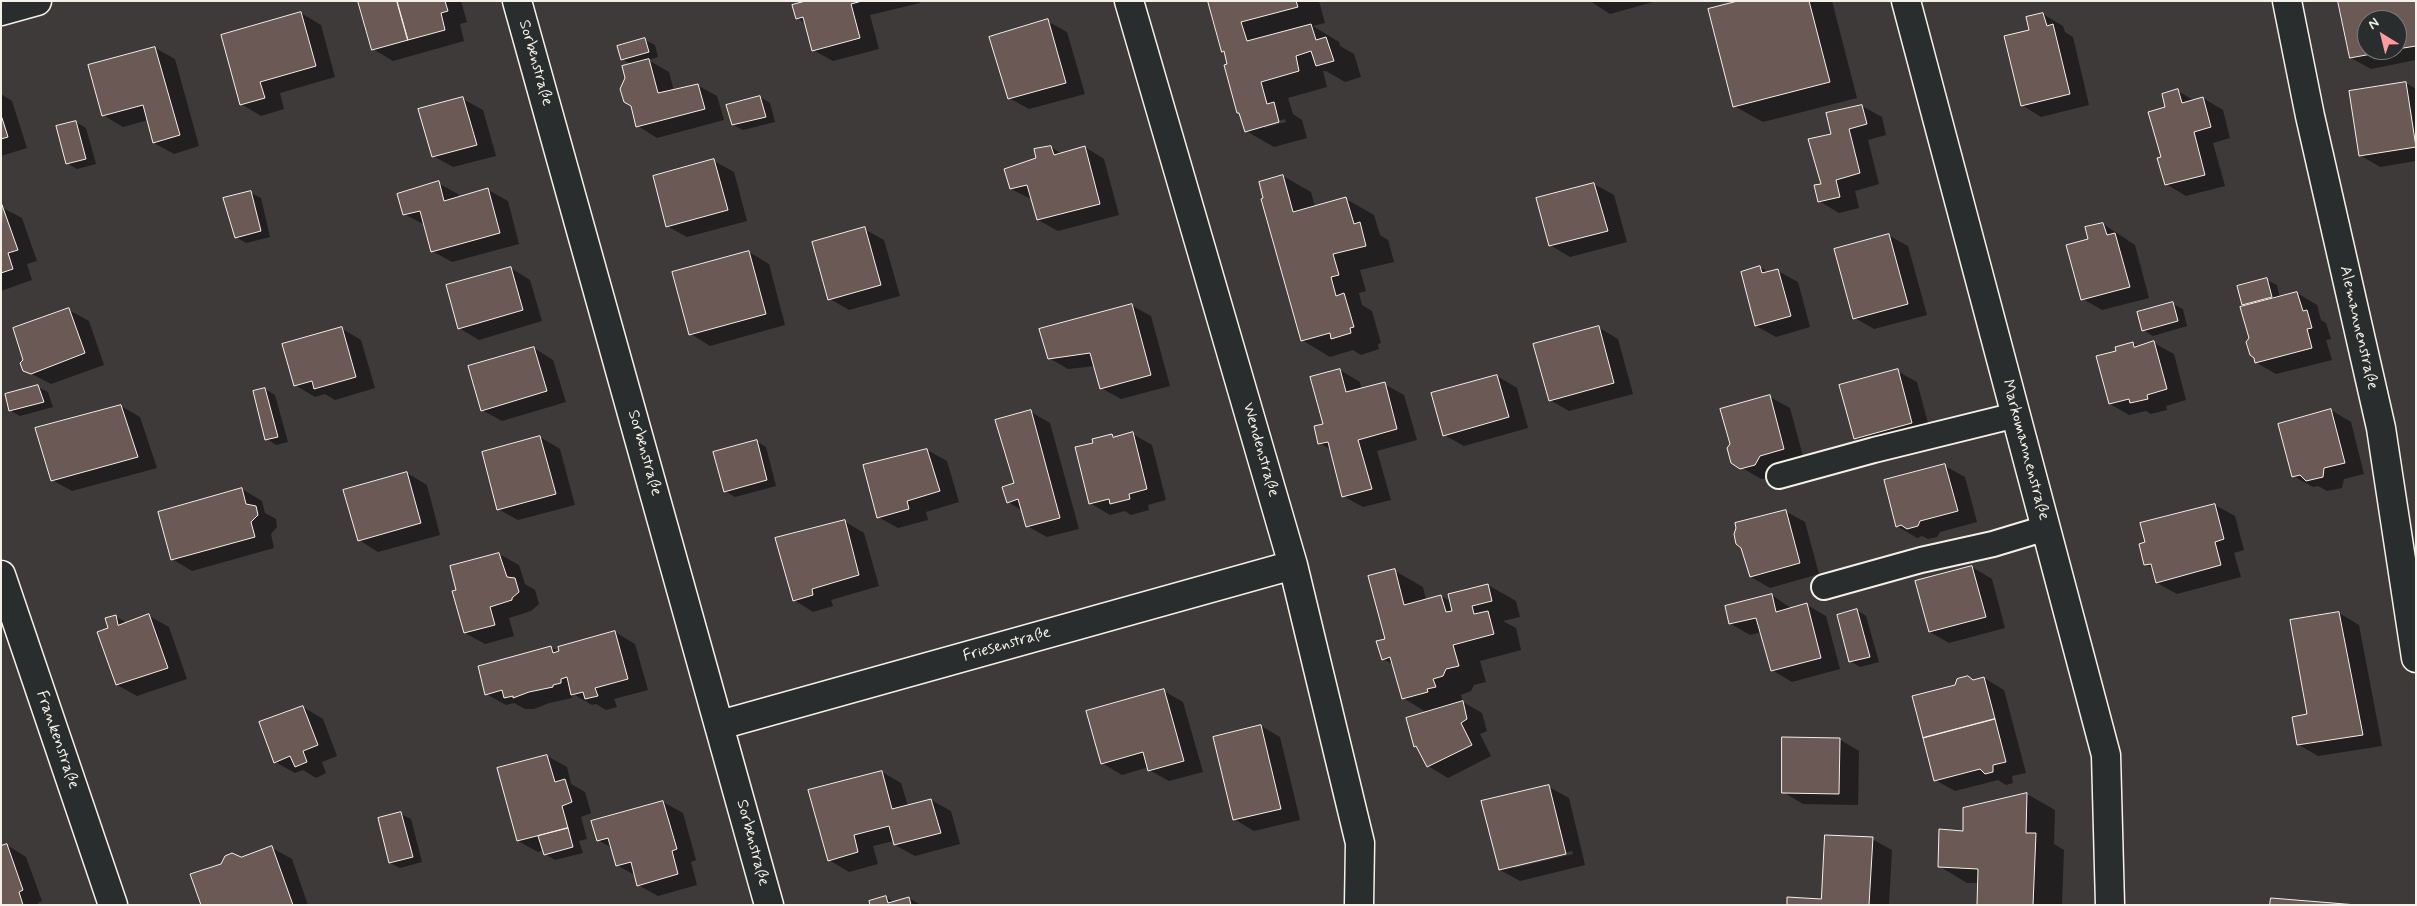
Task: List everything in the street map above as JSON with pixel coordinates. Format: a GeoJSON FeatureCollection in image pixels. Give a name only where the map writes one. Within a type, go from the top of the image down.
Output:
{"type":"FeatureCollection","features":[{"type":"Feature","properties":{"kind":"street"},"geometry":{"type":"LineString","coordinates":[[1,11],[37,1]]}},
{"type":"Feature","properties":{"kind":"street","name":"Sorbenstraße"},"geometry":{"type":"LineString","coordinates":[[518,1],[769,905]]}},
{"type":"Feature","properties":{"kind":"street","name":"Wendenstraße"},"geometry":{"type":"LineString","coordinates":[[1129,1],[1293,565],[1360,843],[1359,905]]}},
{"type":"Feature","properties":{"kind":"street","name":"Markomannenstraße"},"geometry":{"type":"LineString","coordinates":[[1906,1],[2106,755],[2110,905]]}},
{"type":"Feature","properties":{"kind":"street","name":"Alemannenstraße"},"geometry":{"type":"LineString","coordinates":[[2287,1],[2310,116],[2381,428],[2416,658]]}},
{"type":"Feature","properties":{"kind":"street","name":"Friesenstraße"},"geometry":{"type":"LineString","coordinates":[[720,725],[1293,565]]}},
{"type":"Feature","properties":{"kind":"street","name":"Frankenstraße"},"geometry":{"type":"LineString","coordinates":[[2,577],[113,905]]}},
{"type":"Feature","properties":{"kind":"lane"},"geometry":{"type":"LineString","coordinates":[[1779,476],[1874,450],[2016,416]]}},
{"type":"Feature","properties":{"kind":"lane"},"geometry":{"type":"LineString","coordinates":[[1824,587],[1921,560],[1993,544],[2046,528]]}},
{"type":"Feature","properties":{"kind":"building"},"geometry":{"type":"Polygon","coordinates":[[[358,1],[397,1],[408,40],[372,50],[358,1]]]}},
{"type":"Feature","properties":{"kind":"building"},"geometry":{"type":"Polygon","coordinates":[[[397,1],[445,1],[448,11],[441,13],[445,30],[408,40],[397,1]]]}},
{"type":"Feature","properties":{"kind":"building"},"geometry":{"type":"Polygon","coordinates":[[[806,1],[862,1],[851,4],[860,38],[812,51],[803,17],[796,19],[792,5],[806,1]]]}},
{"type":"Feature","properties":{"kind":"building"},"geometry":{"type":"Polygon","coordinates":[[[1208,1],[1296,1],[1298,7],[1241,22],[1247,41],[1311,24],[1316,40],[1326,37],[1334,61],[1316,66],[1311,51],[1296,56],[1299,71],[1261,82],[1267,104],[1274,102],[1279,122],[1245,132],[1239,113],[1237,113],[1224,65],[1227,64],[1224,51],[1222,52],[1208,1]]]}},
{"type":"Feature","properties":{"kind":"building"},"geometry":{"type":"Polygon","coordinates":[[[1738,1],[1809,1],[1830,82],[1733,107],[1708,9],[1738,1]]]}},
{"type":"Feature","properties":{"kind":"building"},"geometry":{"type":"Polygon","coordinates":[[[2338,1],[2416,1],[2416,46],[2407,47],[2407,10],[2357,10],[2357,57],[2350,58],[2338,1]]]}},
{"type":"Feature","properties":{"kind":"building"},"geometry":{"type":"Polygon","coordinates":[[[301,12],[316,66],[260,82],[265,98],[240,105],[221,35],[301,12]]]}},
{"type":"Feature","properties":{"kind":"building"},"geometry":{"type":"Polygon","coordinates":[[[2043,13],[2047,26],[2053,24],[2070,94],[2021,106],[2004,36],[2029,30],[2026,17],[2043,13]]]}},
{"type":"Feature","properties":{"kind":"building"},"geometry":{"type":"Polygon","coordinates":[[[1048,19],[1066,83],[1008,99],[989,37],[1048,19]]]}},
{"type":"Feature","properties":{"kind":"building"},"geometry":{"type":"Polygon","coordinates":[[[645,38],[649,52],[621,60],[617,46],[645,38]]]}},
{"type":"Feature","properties":{"kind":"building"},"geometry":{"type":"Polygon","coordinates":[[[155,47],[180,135],[153,143],[143,105],[102,116],[88,65],[155,47]]]}},
{"type":"Feature","properties":{"kind":"building"},"geometry":{"type":"Polygon","coordinates":[[[649,59],[658,93],[698,84],[705,109],[636,127],[631,106],[624,102],[620,89],[625,78],[622,66],[649,59]]]}},
{"type":"Feature","properties":{"kind":"building"},"geometry":{"type":"Polygon","coordinates":[[[2406,82],[2416,147],[2359,156],[2349,91],[2406,82]]]}},
{"type":"Feature","properties":{"kind":"building"},"geometry":{"type":"Polygon","coordinates":[[[2178,89],[2182,103],[2203,97],[2211,127],[2194,132],[2205,175],[2165,185],[2157,158],[2161,157],[2148,112],[2165,107],[2162,94],[2178,89]]]}},
{"type":"Feature","properties":{"kind":"building"},"geometry":{"type":"Polygon","coordinates":[[[760,96],[766,117],[732,125],[726,105],[760,96]]]}},
{"type":"Feature","properties":{"kind":"building"},"geometry":{"type":"Polygon","coordinates":[[[463,97],[477,145],[432,157],[418,109],[463,97]]]}},
{"type":"Feature","properties":{"kind":"building"},"geometry":{"type":"Polygon","coordinates":[[[1862,105],[1867,124],[1849,129],[1860,173],[1836,180],[1840,197],[1818,202],[1814,185],[1821,184],[1808,139],[1831,134],[1826,113],[1862,105]]]}},
{"type":"Feature","properties":{"kind":"building"},"geometry":{"type":"Polygon","coordinates":[[[1,115],[8,137],[1,139],[1,115]]]}},
{"type":"Feature","properties":{"kind":"building"},"geometry":{"type":"Polygon","coordinates":[[[76,121],[86,159],[66,164],[56,126],[76,121]]]}},
{"type":"Feature","properties":{"kind":"building"},"geometry":{"type":"Polygon","coordinates":[[[1051,146],[1054,155],[1085,146],[1100,204],[1037,220],[1027,185],[1010,189],[1004,169],[1036,158],[1034,149],[1051,146]]]}},
{"type":"Feature","properties":{"kind":"building"},"geometry":{"type":"Polygon","coordinates":[[[714,159],[728,210],[666,227],[653,176],[714,159]]]}},
{"type":"Feature","properties":{"kind":"building"},"geometry":{"type":"Polygon","coordinates":[[[1283,175],[1293,212],[1346,197],[1354,224],[1360,222],[1366,246],[1333,254],[1339,275],[1331,277],[1336,296],[1344,293],[1354,327],[1350,328],[1351,333],[1331,339],[1330,333],[1301,341],[1261,199],[1263,198],[1259,182],[1283,175]]]}},
{"type":"Feature","properties":{"kind":"building"},"geometry":{"type":"Polygon","coordinates":[[[439,181],[444,201],[488,188],[500,233],[431,252],[420,211],[403,215],[397,194],[439,181]]]}},
{"type":"Feature","properties":{"kind":"building"},"geometry":{"type":"Polygon","coordinates":[[[1594,183],[1608,231],[1549,246],[1536,198],[1594,183]]]}},
{"type":"Feature","properties":{"kind":"building"},"geometry":{"type":"Polygon","coordinates":[[[251,191],[261,231],[235,238],[223,198],[251,191]]]}},
{"type":"Feature","properties":{"kind":"building"},"geometry":{"type":"Polygon","coordinates":[[[2,205],[18,250],[8,253],[13,269],[1,273],[2,205]]]}},
{"type":"Feature","properties":{"kind":"building"},"geometry":{"type":"Polygon","coordinates":[[[2103,223],[2107,235],[2115,233],[2130,287],[2081,300],[2066,245],[2088,239],[2085,227],[2103,223]]]}},
{"type":"Feature","properties":{"kind":"building"},"geometry":{"type":"Polygon","coordinates":[[[865,227],[881,285],[828,300],[812,242],[865,227]]]}},
{"type":"Feature","properties":{"kind":"building"},"geometry":{"type":"Polygon","coordinates":[[[1889,234],[1908,304],[1853,319],[1834,249],[1889,234]]]}},
{"type":"Feature","properties":{"kind":"building"},"geometry":{"type":"Polygon","coordinates":[[[749,251],[766,314],[689,335],[672,272],[749,251]]]}},
{"type":"Feature","properties":{"kind":"building"},"geometry":{"type":"Polygon","coordinates":[[[1760,266],[1762,273],[1778,269],[1791,316],[1755,326],[1741,272],[1760,266]]]}},
{"type":"Feature","properties":{"kind":"building"},"geometry":{"type":"Polygon","coordinates":[[[511,267],[523,310],[458,329],[446,285],[511,267]]]}},
{"type":"Feature","properties":{"kind":"building"},"geometry":{"type":"Polygon","coordinates":[[[2267,278],[2272,297],[2242,305],[2237,286],[2267,278]]]}},
{"type":"Feature","properties":{"kind":"building"},"geometry":{"type":"Polygon","coordinates":[[[2297,292],[2303,311],[2307,310],[2312,328],[2307,329],[2312,348],[2255,363],[2246,342],[2249,338],[2240,307],[2297,292]]]}},
{"type":"Feature","properties":{"kind":"building"},"geometry":{"type":"Polygon","coordinates":[[[2173,302],[2178,321],[2142,331],[2137,312],[2173,302]]]}},
{"type":"Feature","properties":{"kind":"building"},"geometry":{"type":"Polygon","coordinates":[[[1132,304],[1151,375],[1100,389],[1090,353],[1048,359],[1039,329],[1132,304]]]}},
{"type":"Feature","properties":{"kind":"building"},"geometry":{"type":"Polygon","coordinates":[[[69,308],[85,353],[31,374],[23,371],[20,363],[23,360],[13,328],[69,308]]]}},
{"type":"Feature","properties":{"kind":"building"},"geometry":{"type":"Polygon","coordinates":[[[1599,326],[1614,383],[1549,401],[1533,344],[1599,326]]]}},
{"type":"Feature","properties":{"kind":"building"},"geometry":{"type":"Polygon","coordinates":[[[342,327],[356,377],[314,389],[312,381],[294,386],[282,344],[342,327]]]}},
{"type":"Feature","properties":{"kind":"building"},"geometry":{"type":"Polygon","coordinates":[[[2154,341],[2167,389],[2147,395],[2148,399],[2130,403],[2129,399],[2109,404],[2096,356],[2116,351],[2115,347],[2133,342],[2134,347],[2154,341]]]}},
{"type":"Feature","properties":{"kind":"building"},"geometry":{"type":"Polygon","coordinates":[[[534,347],[547,391],[481,411],[468,366],[534,347]]]}},
{"type":"Feature","properties":{"kind":"building"},"geometry":{"type":"Polygon","coordinates":[[[1340,369],[1346,392],[1385,382],[1397,429],[1358,440],[1372,489],[1342,497],[1328,442],[1318,444],[1314,426],[1323,424],[1310,377],[1340,369]]]}},
{"type":"Feature","properties":{"kind":"building"},"geometry":{"type":"Polygon","coordinates":[[[1898,369],[1912,423],[1854,439],[1839,385],[1898,369]]]}},
{"type":"Feature","properties":{"kind":"building"},"geometry":{"type":"Polygon","coordinates":[[[1497,375],[1509,417],[1443,436],[1431,393],[1497,375]]]}},
{"type":"Feature","properties":{"kind":"building"},"geometry":{"type":"Polygon","coordinates":[[[38,385],[44,402],[9,411],[5,394],[38,385]]]}},
{"type":"Feature","properties":{"kind":"building"},"geometry":{"type":"Polygon","coordinates":[[[265,388],[278,437],[265,440],[253,391],[265,388]]]}},
{"type":"Feature","properties":{"kind":"building"},"geometry":{"type":"Polygon","coordinates":[[[1770,395],[1784,449],[1760,456],[1755,465],[1740,469],[1731,463],[1727,448],[1730,444],[1720,409],[1770,395]]]}},
{"type":"Feature","properties":{"kind":"building"},"geometry":{"type":"Polygon","coordinates":[[[121,405],[138,457],[51,481],[35,428],[121,405]]]}},
{"type":"Feature","properties":{"kind":"building"},"geometry":{"type":"Polygon","coordinates":[[[2331,409],[2345,463],[2324,468],[2323,477],[2306,481],[2300,475],[2292,477],[2278,424],[2331,409]]]}},
{"type":"Feature","properties":{"kind":"building"},"geometry":{"type":"Polygon","coordinates":[[[1031,410],[1060,518],[1026,527],[1018,499],[1007,503],[1002,487],[1014,483],[995,420],[1031,410]]]}},
{"type":"Feature","properties":{"kind":"building"},"geometry":{"type":"Polygon","coordinates":[[[1133,432],[1147,489],[1129,494],[1130,499],[1110,504],[1109,499],[1089,504],[1075,447],[1093,443],[1092,439],[1112,434],[1113,437],[1133,432]]]}},
{"type":"Feature","properties":{"kind":"building"},"geometry":{"type":"Polygon","coordinates":[[[540,436],[556,494],[497,510],[482,452],[540,436]]]}},
{"type":"Feature","properties":{"kind":"building"},"geometry":{"type":"Polygon","coordinates":[[[757,440],[767,480],[724,492],[713,452],[757,440]]]}},
{"type":"Feature","properties":{"kind":"building"},"geometry":{"type":"Polygon","coordinates":[[[927,449],[940,491],[907,501],[909,509],[877,518],[863,465],[927,449]]]}},
{"type":"Feature","properties":{"kind":"building"},"geometry":{"type":"Polygon","coordinates":[[[1945,464],[1958,511],[1920,521],[1918,526],[1907,529],[1901,525],[1896,527],[1884,480],[1945,464]]]}},
{"type":"Feature","properties":{"kind":"building"},"geometry":{"type":"Polygon","coordinates":[[[407,472],[421,523],[358,541],[343,490],[407,472]]]}},
{"type":"Feature","properties":{"kind":"building"},"geometry":{"type":"Polygon","coordinates":[[[242,488],[246,504],[256,506],[258,515],[251,522],[255,537],[171,560],[158,512],[242,488]]]}},
{"type":"Feature","properties":{"kind":"building"},"geometry":{"type":"Polygon","coordinates":[[[2215,504],[2224,539],[2215,542],[2221,565],[2156,583],[2151,564],[2144,565],[2139,544],[2145,542],[2140,523],[2215,504]]]}},
{"type":"Feature","properties":{"kind":"building"},"geometry":{"type":"Polygon","coordinates":[[[1786,510],[1800,563],[1750,577],[1741,548],[1736,544],[1734,534],[1735,523],[1786,510]]]}},
{"type":"Feature","properties":{"kind":"building"},"geometry":{"type":"Polygon","coordinates":[[[845,520],[859,575],[812,589],[813,595],[793,601],[775,538],[845,520]]]}},
{"type":"Feature","properties":{"kind":"building"},"geometry":{"type":"Polygon","coordinates":[[[499,553],[507,577],[515,578],[519,592],[512,600],[490,607],[495,625],[464,633],[452,591],[456,590],[450,566],[499,553]]]}},
{"type":"Feature","properties":{"kind":"building"},"geometry":{"type":"Polygon","coordinates":[[[1972,566],[1986,617],[1929,632],[1915,581],[1972,566]]]}},
{"type":"Feature","properties":{"kind":"building"},"geometry":{"type":"Polygon","coordinates":[[[1395,569],[1404,605],[1441,595],[1446,612],[1452,611],[1448,594],[1488,584],[1492,601],[1472,606],[1474,614],[1488,611],[1494,634],[1453,645],[1459,666],[1446,669],[1443,676],[1433,679],[1436,687],[1427,689],[1428,692],[1402,699],[1390,657],[1382,660],[1376,641],[1385,639],[1368,576],[1395,569]]]}},
{"type":"Feature","properties":{"kind":"building"},"geometry":{"type":"Polygon","coordinates":[[[1772,594],[1776,612],[1807,603],[1821,658],[1771,671],[1756,618],[1729,624],[1725,606],[1772,594]]]}},
{"type":"Feature","properties":{"kind":"building"},"geometry":{"type":"Polygon","coordinates":[[[1857,609],[1870,657],[1849,662],[1837,615],[1857,609]]]}},
{"type":"Feature","properties":{"kind":"building"},"geometry":{"type":"Polygon","coordinates":[[[2339,612],[2363,735],[2297,745],[2292,717],[2307,714],[2290,620],[2339,612]]]}},
{"type":"Feature","properties":{"kind":"building"},"geometry":{"type":"Polygon","coordinates":[[[149,614],[168,668],[116,685],[97,632],[108,628],[105,618],[116,615],[118,625],[149,614]]]}},
{"type":"Feature","properties":{"kind":"building"},"geometry":{"type":"Polygon","coordinates":[[[615,631],[628,679],[595,688],[598,696],[585,699],[583,692],[571,695],[567,677],[561,679],[561,683],[553,685],[553,687],[529,692],[513,698],[513,696],[504,698],[502,690],[485,695],[478,666],[551,646],[553,653],[559,651],[558,647],[615,631]]]}},
{"type":"Feature","properties":{"kind":"building"},"geometry":{"type":"Polygon","coordinates":[[[1968,676],[1973,680],[1984,677],[1995,719],[1923,738],[1912,696],[1955,685],[1957,679],[1968,676]]]}},
{"type":"Feature","properties":{"kind":"building"},"geometry":{"type":"Polygon","coordinates":[[[1164,689],[1184,761],[1148,771],[1143,752],[1101,764],[1086,711],[1164,689]]]}},
{"type":"Feature","properties":{"kind":"building"},"geometry":{"type":"Polygon","coordinates":[[[1463,701],[1467,719],[1461,723],[1472,745],[1427,767],[1416,746],[1414,747],[1406,718],[1463,701]]]}},
{"type":"Feature","properties":{"kind":"building"},"geometry":{"type":"Polygon","coordinates":[[[303,706],[318,745],[303,751],[307,762],[295,767],[290,756],[274,763],[259,722],[303,706]]]}},
{"type":"Feature","properties":{"kind":"building"},"geometry":{"type":"Polygon","coordinates":[[[1995,719],[2006,762],[1993,765],[1993,772],[1985,774],[1980,769],[1934,781],[1923,738],[1995,719]]]}},
{"type":"Feature","properties":{"kind":"building"},"geometry":{"type":"Polygon","coordinates":[[[1261,725],[1281,809],[1233,820],[1213,737],[1261,725]]]}},
{"type":"Feature","properties":{"kind":"building"},"geometry":{"type":"Polygon","coordinates":[[[1782,737],[1840,738],[1839,794],[1782,793],[1782,737]]]}},
{"type":"Feature","properties":{"kind":"building"},"geometry":{"type":"Polygon","coordinates":[[[547,755],[555,782],[565,779],[572,802],[562,806],[568,828],[517,841],[497,768],[547,755]]]}},
{"type":"Feature","properties":{"kind":"building"},"geometry":{"type":"Polygon","coordinates":[[[882,771],[892,809],[931,799],[941,833],[894,845],[889,826],[854,835],[858,852],[828,861],[808,790],[882,771]]]}},
{"type":"Feature","properties":{"kind":"building"},"geometry":{"type":"Polygon","coordinates":[[[1549,785],[1566,854],[1499,870],[1481,801],[1549,785]]]}},
{"type":"Feature","properties":{"kind":"building"},"geometry":{"type":"Polygon","coordinates":[[[2027,793],[2026,833],[2036,833],[2033,905],[1977,905],[1978,869],[1938,867],[1939,829],[1963,831],[1963,808],[2027,793]]]}},
{"type":"Feature","properties":{"kind":"building"},"geometry":{"type":"Polygon","coordinates":[[[663,801],[677,849],[672,851],[678,874],[637,886],[631,862],[616,866],[608,838],[597,841],[591,821],[663,801]]]}},
{"type":"Feature","properties":{"kind":"building"},"geometry":{"type":"Polygon","coordinates":[[[401,812],[413,857],[389,863],[378,818],[401,812]]]}},
{"type":"Feature","properties":{"kind":"building"},"geometry":{"type":"Polygon","coordinates":[[[568,828],[573,847],[544,855],[538,836],[568,828]]]}},
{"type":"Feature","properties":{"kind":"building"},"geometry":{"type":"Polygon","coordinates":[[[1825,835],[1873,837],[1869,905],[1787,905],[1787,897],[1821,899],[1825,835]]]}},
{"type":"Feature","properties":{"kind":"building"},"geometry":{"type":"Polygon","coordinates":[[[7,844],[23,890],[19,892],[23,905],[1,905],[1,846],[7,844]]]}},
{"type":"Feature","properties":{"kind":"building"},"geometry":{"type":"Polygon","coordinates":[[[272,846],[293,905],[201,905],[190,874],[221,864],[225,856],[232,853],[241,857],[272,846]]]}},
{"type":"Feature","properties":{"kind":"building"},"geometry":{"type":"Polygon","coordinates":[[[886,896],[888,903],[909,897],[911,905],[870,905],[869,901],[886,896]]]}},
{"type":"Feature","properties":{"kind":"building"},"geometry":{"type":"Polygon","coordinates":[[[2271,898],[2357,905],[2270,905],[2271,898]]]}}]}
